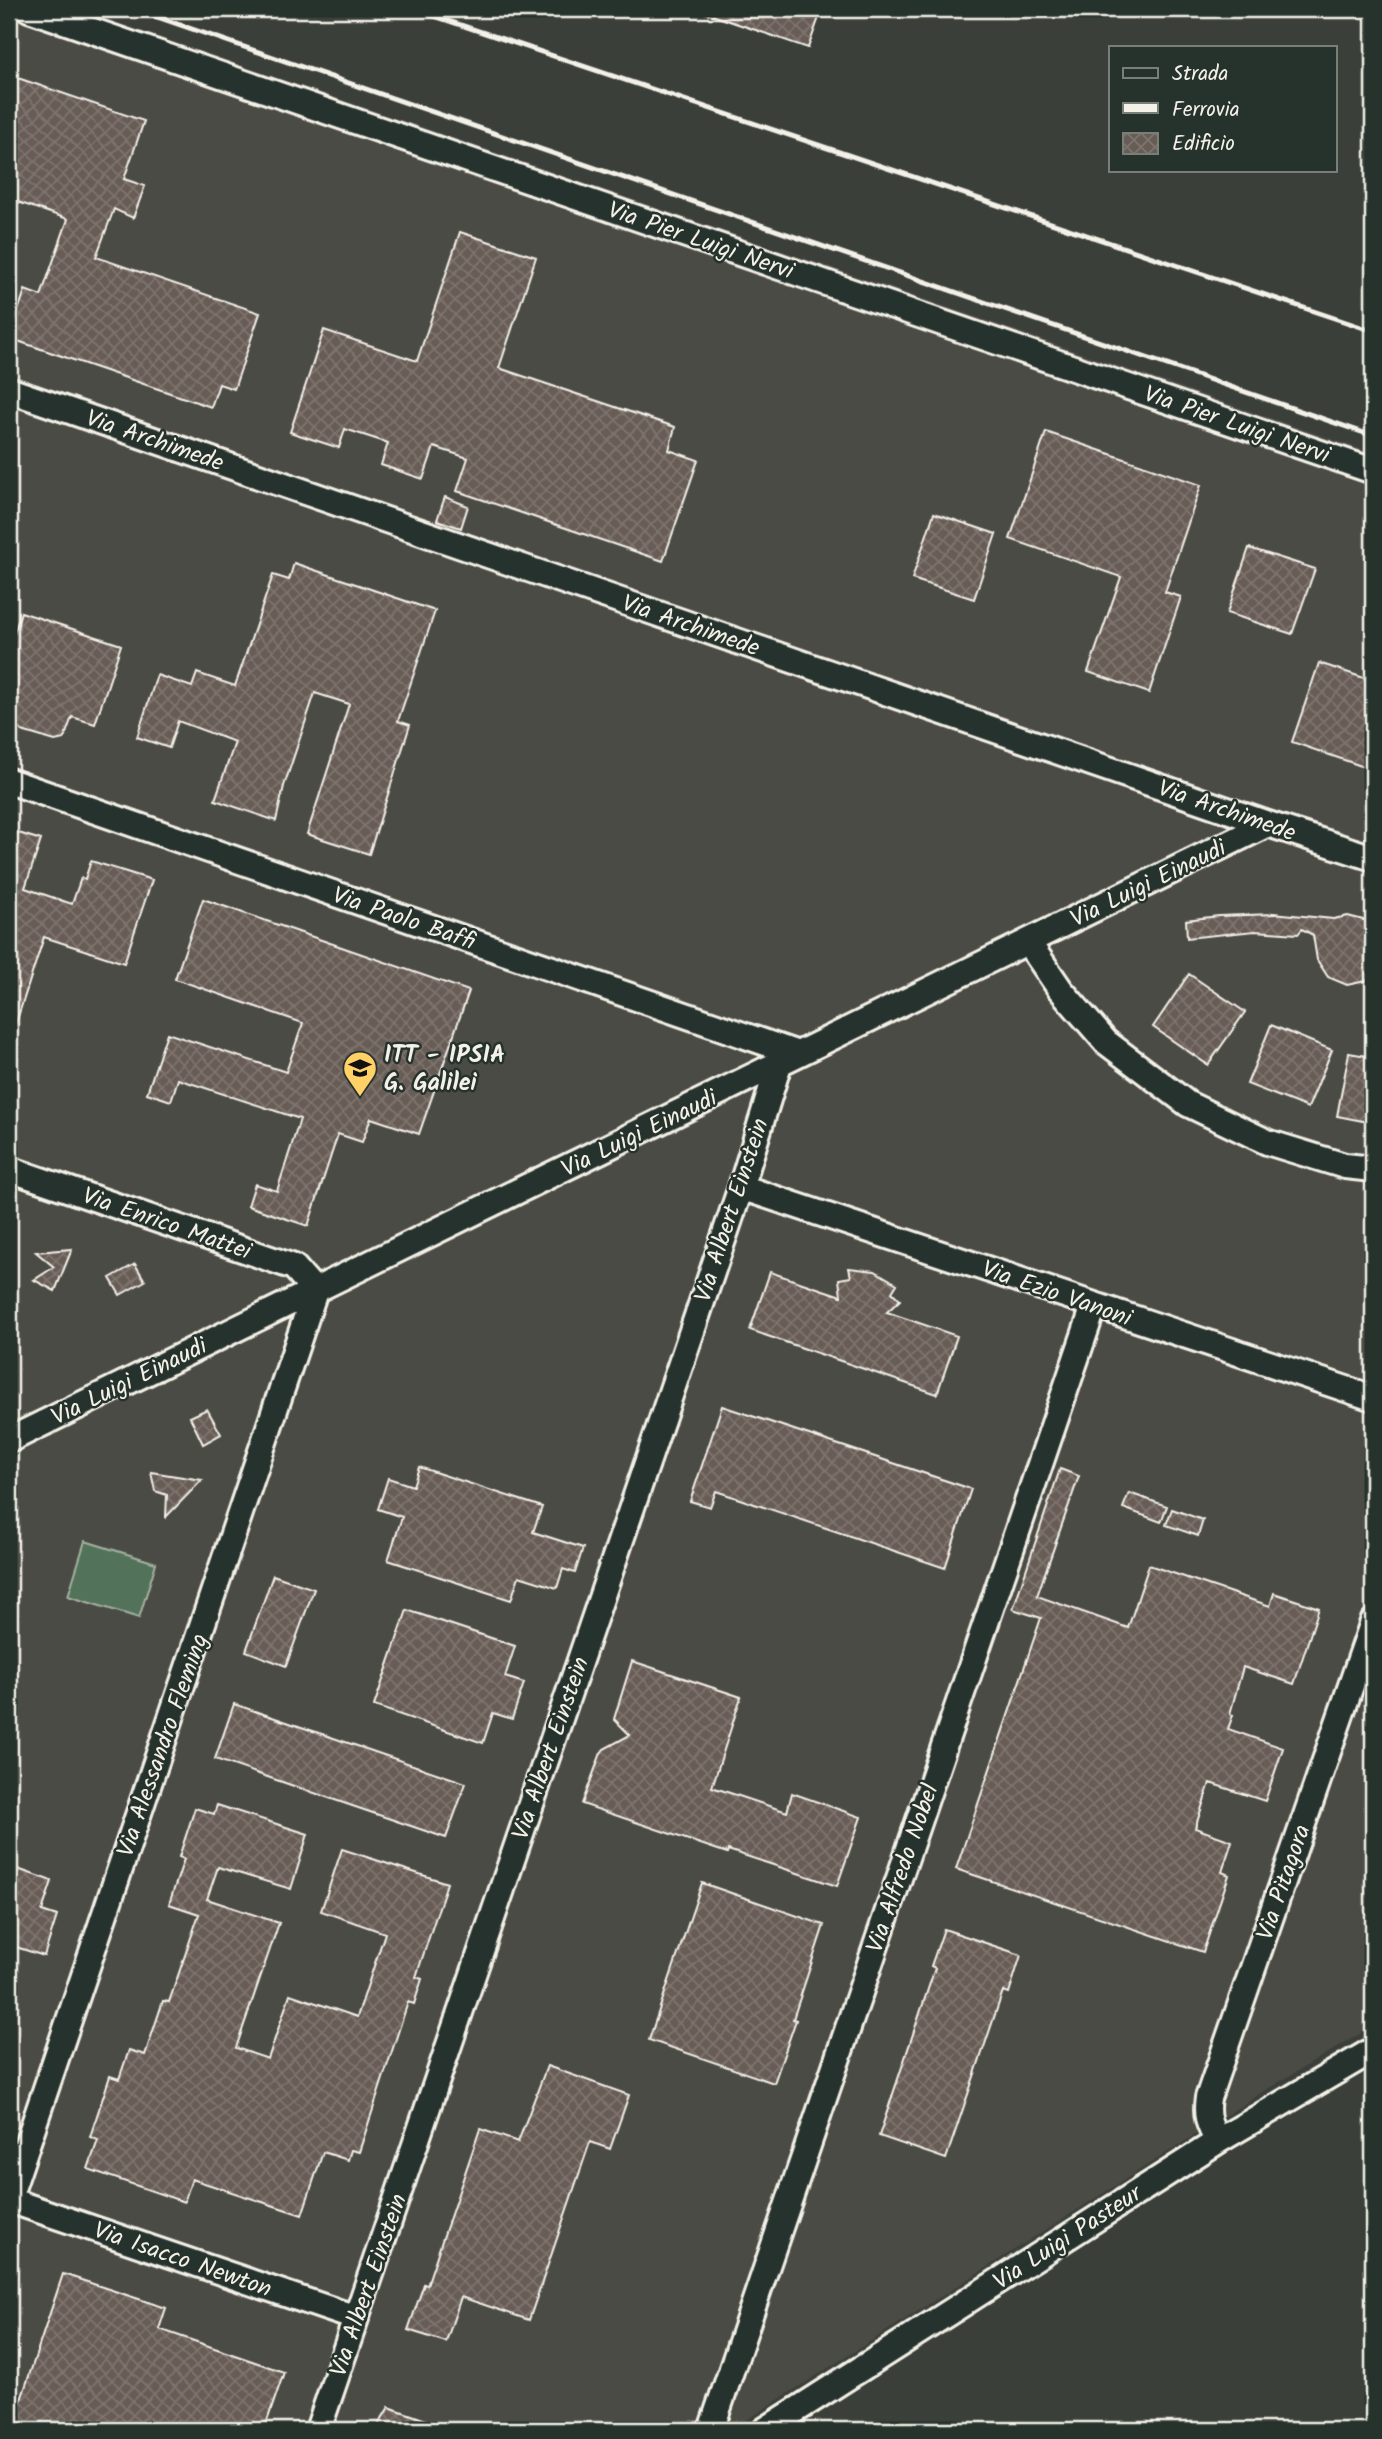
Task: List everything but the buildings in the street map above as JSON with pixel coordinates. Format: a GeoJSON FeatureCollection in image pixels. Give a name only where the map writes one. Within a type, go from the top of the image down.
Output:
{"type":"FeatureCollection","features":[{"type":"Feature","properties":{"kind":"street","name":"Via Pier Luigi Nervi"},"geometry":{"type":"LineString","coordinates":[[29,9],[1373,471]]}},
{"type":"Feature","properties":{"kind":"street","name":"Via Archimede"},"geometry":{"type":"LineString","coordinates":[[9,390],[1373,859]]}},
{"type":"Feature","properties":{"kind":"street","name":"Via Paolo Baffi"},"geometry":{"type":"LineString","coordinates":[[9,781],[788,1059]]}},
{"type":"Feature","properties":{"kind":"street","name":"Via Luigi Einaudi"},"geometry":{"type":"LineString","coordinates":[[9,1440],[1268,824]]}},
{"type":"Feature","properties":{"kind":"street"},"geometry":{"type":"LineString","coordinates":[[1028,942],[1060,989],[1106,1042],[1188,1104],[1267,1142],[1345,1166],[1373,1170]]}},
{"type":"Feature","properties":{"kind":"street","name":"Via Albert Einstein"},"geometry":{"type":"LineString","coordinates":[[318,2430],[741,1187],[788,1059]]}},
{"type":"Feature","properties":{"kind":"street","name":"Via Enrico Mattei"},"geometry":{"type":"LineString","coordinates":[[9,1169],[294,1267],[315,1292]]}},
{"type":"Feature","properties":{"kind":"street","name":"Via Ezio Vanoni"},"geometry":{"type":"LineString","coordinates":[[741,1187],[1373,1398]]}},
{"type":"Feature","properties":{"kind":"street","name":"Via Alessandro Fleming"},"geometry":{"type":"LineString","coordinates":[[9,2199],[315,1292]]}},
{"type":"Feature","properties":{"kind":"street","name":"Via Alfredo Nobel"},"geometry":{"type":"LineString","coordinates":[[711,2430],[1094,1306]]}},
{"type":"Feature","properties":{"kind":"street","name":"Via Pitagora"},"geometry":{"type":"LineString","coordinates":[[1218,2141],[1208,2124],[1208,2098],[1373,1622]]}},
{"type":"Feature","properties":{"kind":"street","name":"Via Luigi Pasteur"},"geometry":{"type":"LineString","coordinates":[[765,2430],[1218,2141],[1373,2050]]}},
{"type":"Feature","properties":{"kind":"street","name":"Via Isacco Newton"},"geometry":{"type":"LineString","coordinates":[[9,2199],[356,2318]]}},
{"type":"Feature","properties":{"kind":"shaded area"},"geometry":{"type":"Polygon","coordinates":[[[9,9],[77,9],[1373,453],[1373,2026],[1264,2091],[731,2430],[9,2430],[9,9]]]}},
{"type":"Feature","properties":{"kind":"green space"},"geometry":{"type":"Polygon","coordinates":[[[85,1541],[156,1563],[139,1618],[68,1596],[85,1541]]]}},
{"type":"Feature","properties":{"kind":"railway"},"geometry":{"type":"LineString","coordinates":[[134,9],[1373,436]]}},
{"type":"Feature","properties":{"kind":"railway"},"geometry":{"type":"LineString","coordinates":[[413,9],[1373,331]]}},
{"type":"Feature","properties":{"kind":"place","name":"ITT - IPSIA G. Galilei"},"geometry":{"type":"Point","coordinates":[360,1098]}}]}
